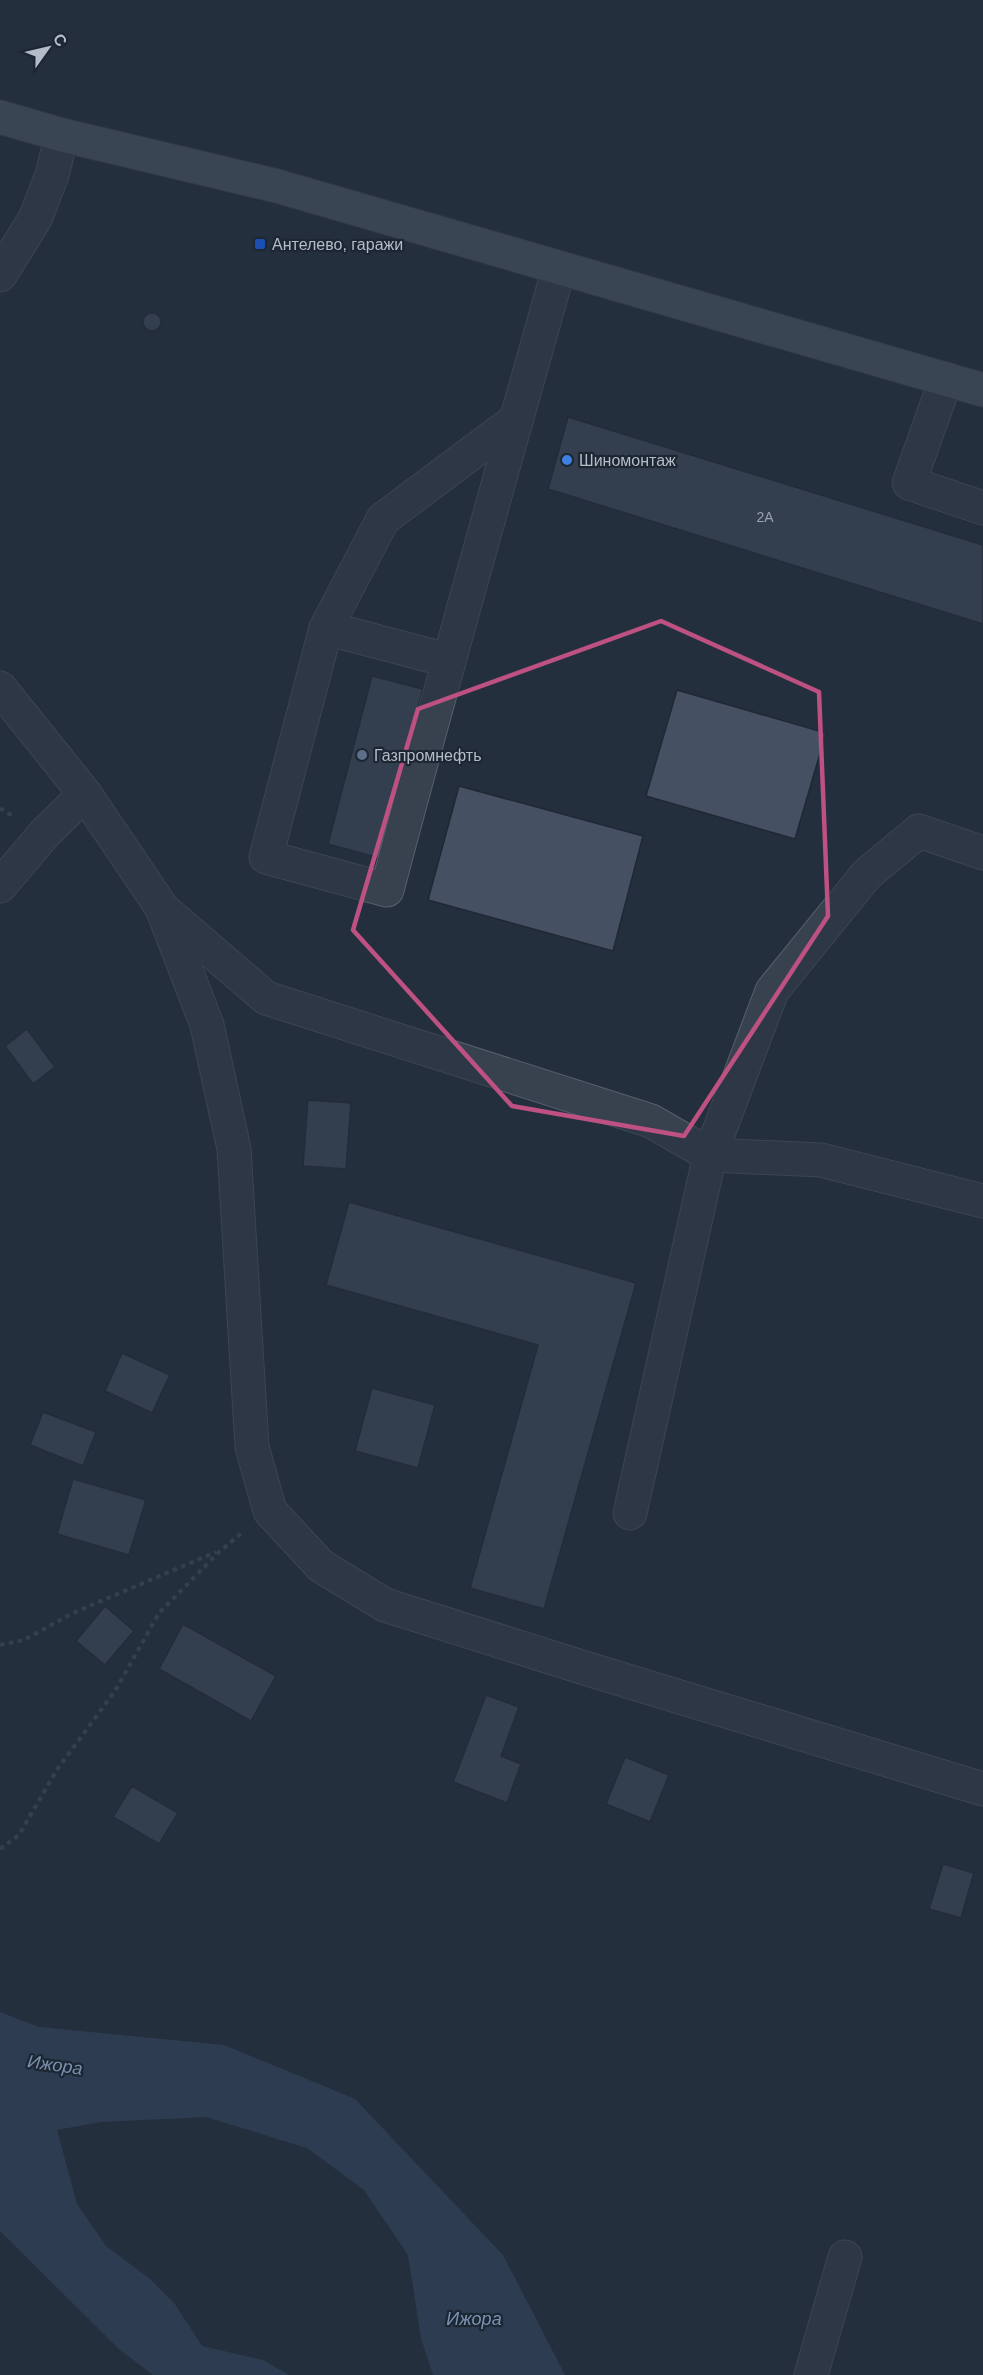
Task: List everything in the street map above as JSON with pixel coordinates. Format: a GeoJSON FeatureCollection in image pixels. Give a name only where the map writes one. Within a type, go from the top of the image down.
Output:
{"type":"FeatureCollection","features":[{"type":"Feature","properties":{"kind":"main road"},"geometry":{"type":"LineString","coordinates":[[0,117],[62,135],[277,186],[983,390]]}},
{"type":"Feature","properties":{"kind":"street"},"geometry":{"type":"LineString","coordinates":[[0,275],[35,219],[52,175],[62,135]]}},
{"type":"Feature","properties":{"kind":"street"},"geometry":{"type":"LineString","coordinates":[[517,419],[383,519],[326,628],[266,857],[387,890],[447,660],[517,419],[559,268]]}},
{"type":"Feature","properties":{"kind":"street"},"geometry":{"type":"LineString","coordinates":[[946,379],[909,483],[983,508]]}},
{"type":"Feature","properties":{"kind":"street"},"geometry":{"type":"LineString","coordinates":[[326,628],[447,660]]}},
{"type":"Feature","properties":{"kind":"street"},"geometry":{"type":"LineString","coordinates":[[0,688],[85,794],[162,908],[207,1025],[234,1149],[252,1447],[270,1511],[321,1566],[385,1605],[983,1789]]}},
{"type":"Feature","properties":{"kind":"street"},"geometry":{"type":"LineString","coordinates":[[0,886],[45,834],[85,794]]}},
{"type":"Feature","properties":{"kind":"street"},"geometry":{"type":"LineString","coordinates":[[630,1513],[710,1155],[772,991],[867,874],[919,831],[983,853]]}},
{"type":"Feature","properties":{"kind":"street"},"geometry":{"type":"LineString","coordinates":[[162,908],[267,998],[651,1121],[710,1155],[821,1160],[983,1201]]}},
{"type":"Feature","properties":{"kind":"street"},"geometry":{"type":"LineString","coordinates":[[811,2375],[845,2257]]}},
{"type":"Feature","properties":{"kind":"path"},"geometry":{"type":"LineString","coordinates":[[0,1849],[19,1835],[56,1771],[115,1691],[159,1613],[220,1551],[270,1511]]}},
{"type":"Feature","properties":{"kind":"path"},"geometry":{"type":"LineString","coordinates":[[0,1645],[24,1640],[73,1613],[220,1551]]}},
{"type":"Feature","properties":{"kind":"highlighted area"},"geometry":{"type":"Polygon","coordinates":[[[661,621],[819,692],[828,916],[684,1136],[512,1106],[353,930],[418,709],[661,621]]]}},
{"type":"Feature","properties":{"kind":"water","name":"Ижора"},"geometry":{"type":"Polygon","coordinates":[[[0,2012],[39,2027],[224,2045],[355,2099],[503,2255],[565,2375],[433,2375],[421,2338],[408,2255],[364,2190],[307,2148],[206,2117],[101,2122],[57,2130],[77,2204],[106,2246],[150,2279],[174,2303],[202,2346],[263,2360],[289,2375],[153,2375],[119,2349],[0,2231],[0,2012]]]}},
{"type":"Feature","properties":{"kind":"building"},"geometry":{"type":"Polygon","coordinates":[[[152,313],[158,316],[161,322],[158,328],[152,331],[146,328],[143,322],[146,316],[152,313]]]}},
{"type":"Feature","properties":{"kind":"building"},"geometry":{"type":"Polygon","coordinates":[[[568,417],[983,545],[983,624],[548,489],[568,417]]]}},
{"type":"Feature","properties":{"kind":"building"},"geometry":{"type":"Polygon","coordinates":[[[372,676],[423,689],[379,858],[328,844],[372,676]]]}},
{"type":"Feature","properties":{"kind":"building"},"geometry":{"type":"Polygon","coordinates":[[[677,690],[826,733],[795,839],[646,796],[677,690]]]}},
{"type":"Feature","properties":{"kind":"building"},"geometry":{"type":"Polygon","coordinates":[[[459,786],[643,836],[613,951],[428,900],[459,786]]]}},
{"type":"Feature","properties":{"kind":"building"},"geometry":{"type":"Polygon","coordinates":[[[27,1029],[55,1067],[33,1084],[5,1046],[27,1029]]]}},
{"type":"Feature","properties":{"kind":"building"},"geometry":{"type":"Polygon","coordinates":[[[308,1100],[351,1103],[346,1169],[303,1166],[308,1100]]]}},
{"type":"Feature","properties":{"kind":"building"},"geometry":{"type":"Polygon","coordinates":[[[349,1202],[636,1283],[544,1609],[470,1588],[538,1345],[326,1285],[349,1202]]]}},
{"type":"Feature","properties":{"kind":"building"},"geometry":{"type":"Polygon","coordinates":[[[122,1353],[170,1375],[152,1413],[105,1391],[122,1353]]]}},
{"type":"Feature","properties":{"kind":"building"},"geometry":{"type":"Polygon","coordinates":[[[372,1388],[435,1405],[418,1468],[355,1451],[372,1388]]]}},
{"type":"Feature","properties":{"kind":"building"},"geometry":{"type":"Polygon","coordinates":[[[43,1412],[96,1432],[83,1466],[30,1445],[43,1412]]]}},
{"type":"Feature","properties":{"kind":"building"},"geometry":{"type":"Polygon","coordinates":[[[73,1479],[146,1500],[129,1555],[57,1534],[73,1479]]]}},
{"type":"Feature","properties":{"kind":"building"},"geometry":{"type":"Polygon","coordinates":[[[105,1606],[134,1631],[105,1665],[76,1641],[105,1606]]]}},
{"type":"Feature","properties":{"kind":"building"},"geometry":{"type":"Polygon","coordinates":[[[183,1624],[276,1676],[251,1721],[159,1669],[183,1624]]]}},
{"type":"Feature","properties":{"kind":"building"},"geometry":{"type":"Polygon","coordinates":[[[486,1695],[519,1707],[501,1756],[521,1764],[507,1803],[453,1782],[486,1695]]]}},
{"type":"Feature","properties":{"kind":"building"},"geometry":{"type":"Polygon","coordinates":[[[625,1757],[669,1775],[650,1822],[606,1804],[625,1757]]]}},
{"type":"Feature","properties":{"kind":"building"},"geometry":{"type":"Polygon","coordinates":[[[132,1786],[178,1813],[159,1844],[113,1817],[132,1786]]]}},
{"type":"Feature","properties":{"kind":"building"},"geometry":{"type":"Polygon","coordinates":[[[943,1864],[974,1873],[961,1918],[929,1909],[943,1864]]]}},
{"type":"Feature","properties":{"kind":"place","name":"Антелево, гаражи"},"geometry":{"type":"Point","coordinates":[260,244]}},
{"type":"Feature","properties":{"kind":"place","name":"Шиномонтаж"},"geometry":{"type":"Point","coordinates":[567,460]}},
{"type":"Feature","properties":{"kind":"place","name":"Газпромнефть"},"geometry":{"type":"Point","coordinates":[362,755]}}]}
